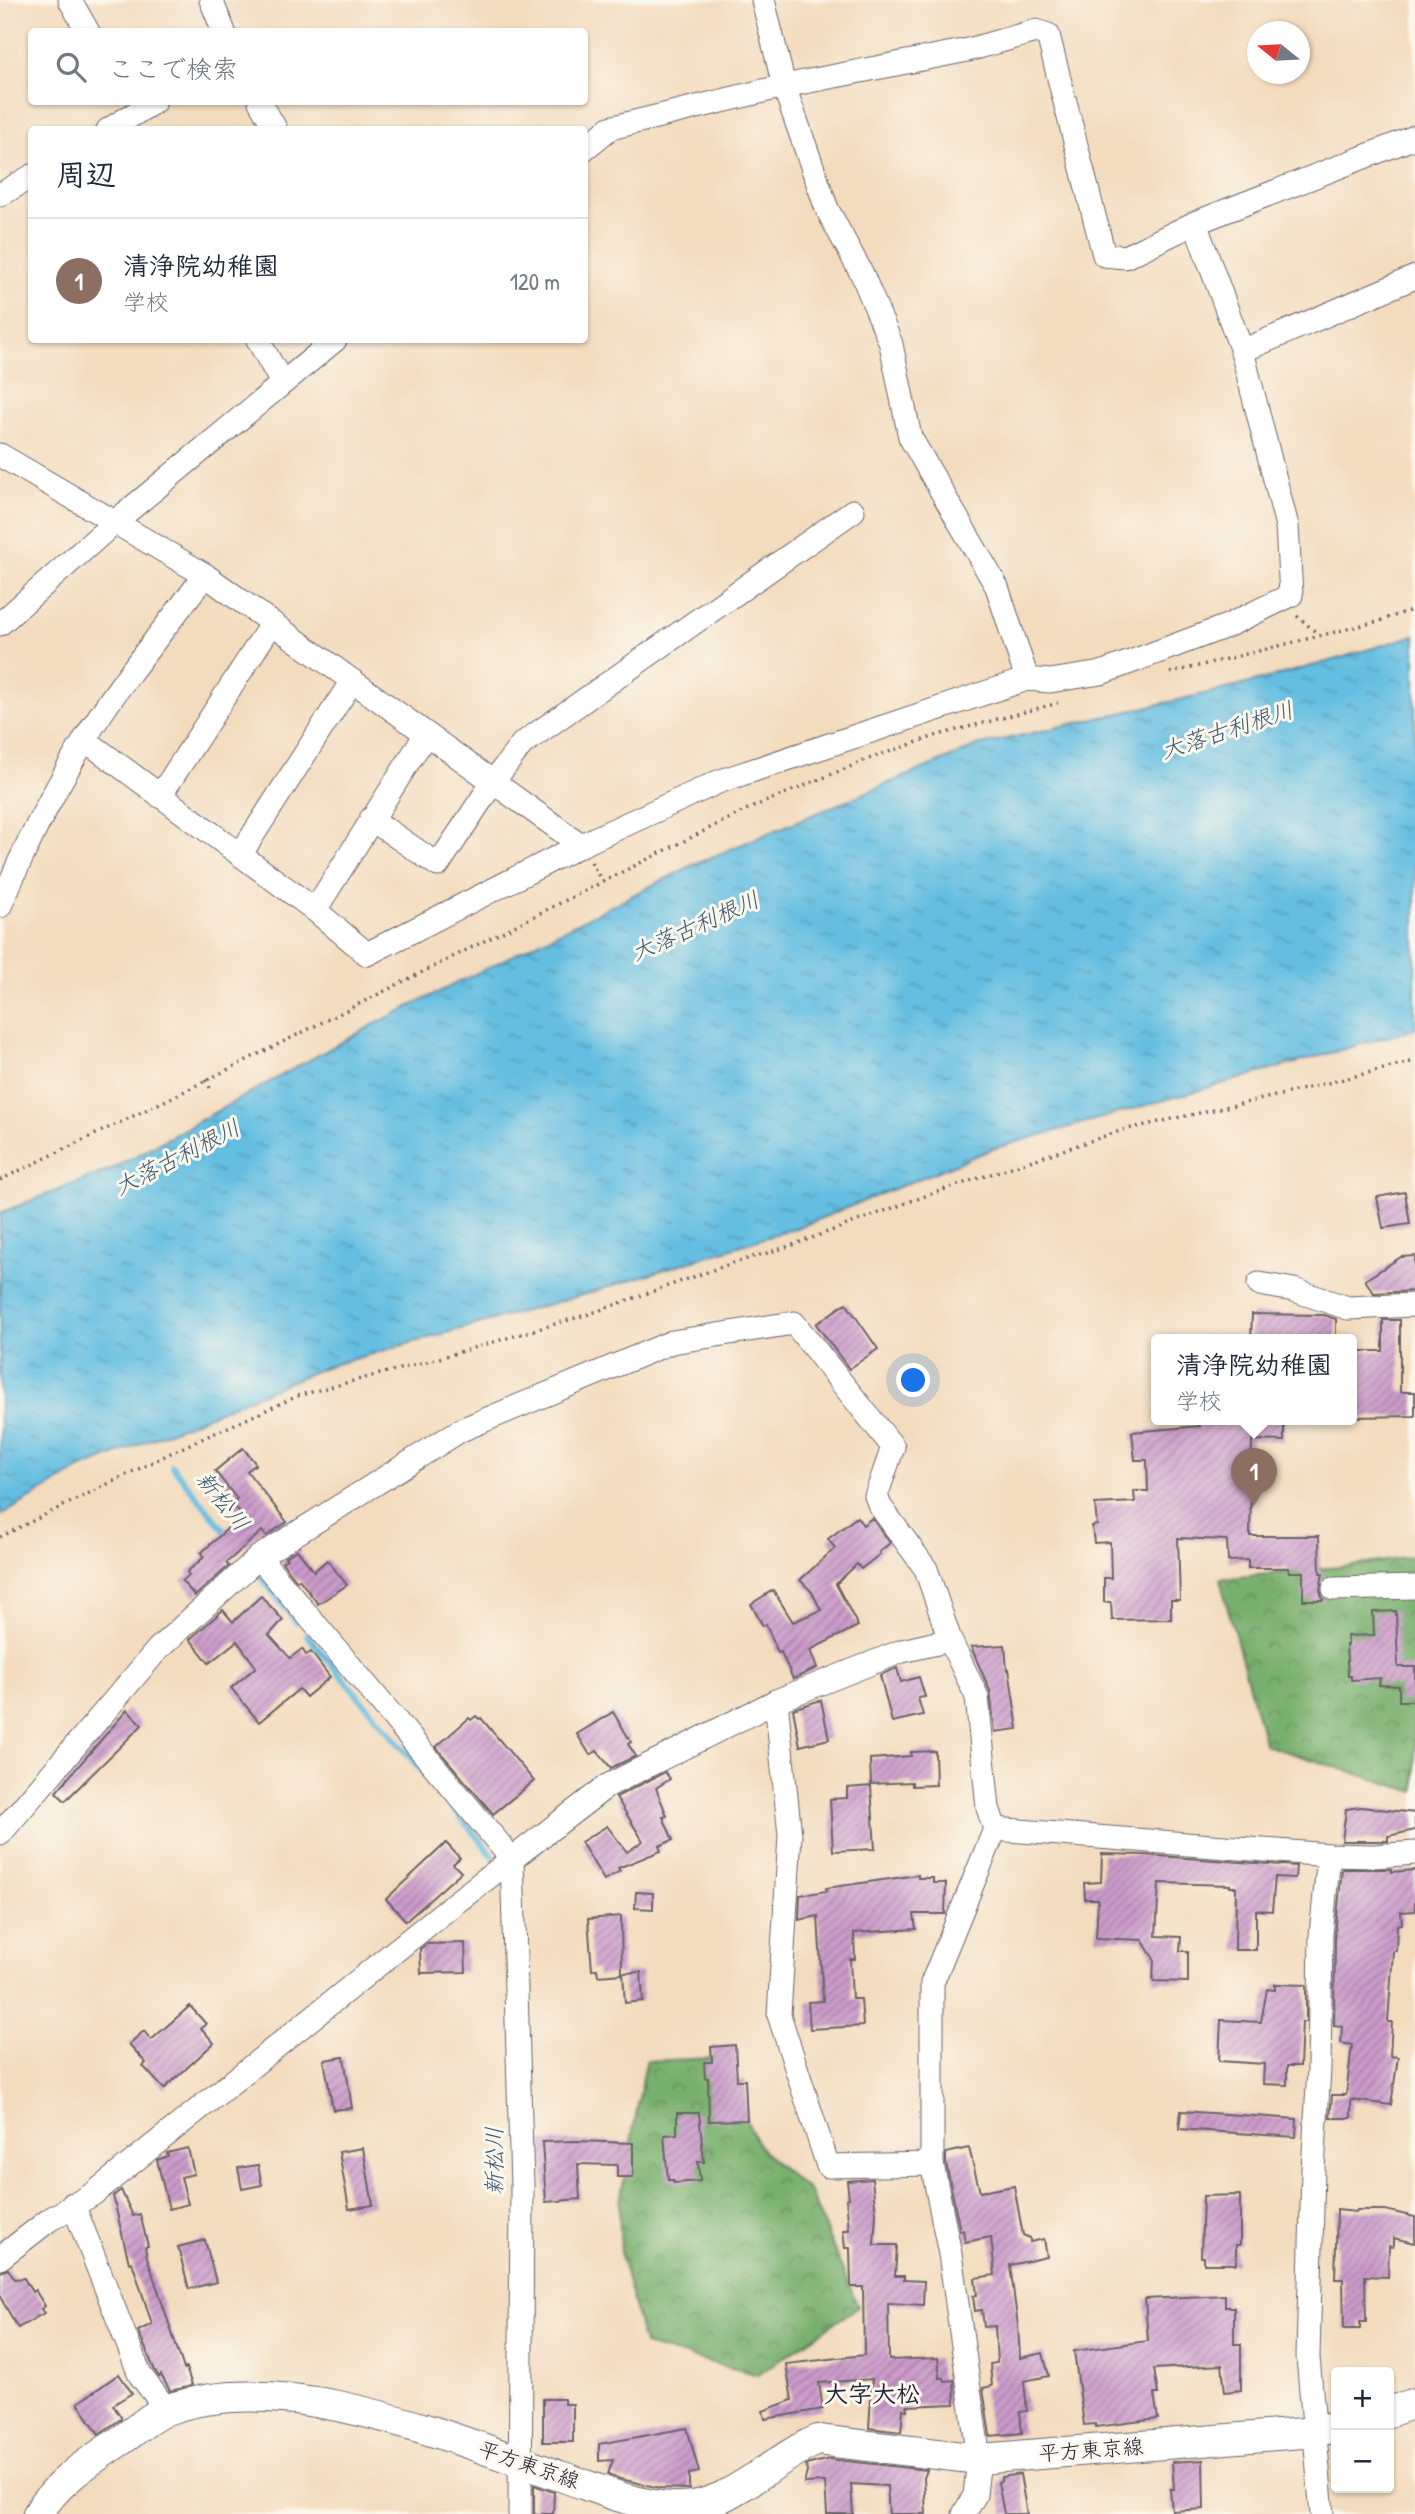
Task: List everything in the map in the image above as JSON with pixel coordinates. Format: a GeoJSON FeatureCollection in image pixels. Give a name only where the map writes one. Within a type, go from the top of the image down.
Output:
{"type":"FeatureCollection","features":[{"type":"Feature","properties":{"kind":"main road","name":"平方東京線"},"geometry":{"type":"LineString","coordinates":[[38,2514],[48,2496],[93,2459],[167,2410],[218,2398],[280,2398],[340,2406],[412,2425],[634,2501],[673,2508],[713,2503],[771,2468],[796,2449],[818,2440],[979,2459],[1326,2429]]}},
{"type":"Feature","properties":{"kind":"main road"},"geometry":{"type":"LineString","coordinates":[[1394,2410],[1415,2403]]}},
{"type":"Feature","properties":{"kind":"street"},"geometry":{"type":"LineString","coordinates":[[70,0],[86,28]]}},
{"type":"Feature","properties":{"kind":"street"},"geometry":{"type":"LineString","coordinates":[[211,0],[222,28]]}},
{"type":"Feature","properties":{"kind":"street"},"geometry":{"type":"LineString","coordinates":[[763,0],[784,86],[827,209],[862,274],[891,344],[910,437],[997,587],[1027,679]]}},
{"type":"Feature","properties":{"kind":"street"},"geometry":{"type":"LineString","coordinates":[[588,146],[610,128],[784,86],[968,50],[1036,31],[1048,35],[1104,255],[1125,257],[1195,223],[1415,138]]}},
{"type":"Feature","properties":{"kind":"street"},"geometry":{"type":"LineString","coordinates":[[115,126],[149,105]]}},
{"type":"Feature","properties":{"kind":"street"},"geometry":{"type":"LineString","coordinates":[[262,105],[274,126]]}},
{"type":"Feature","properties":{"kind":"street"},"geometry":{"type":"LineString","coordinates":[[0,195],[28,178]]}},
{"type":"Feature","properties":{"kind":"street"},"geometry":{"type":"LineString","coordinates":[[85,740],[315,910],[367,954],[581,845],[718,782],[1027,679],[1050,681],[1101,673],[1227,626],[1291,595],[1287,526],[1242,351],[1195,223]]}},
{"type":"Feature","properties":{"kind":"street"},"geometry":{"type":"LineString","coordinates":[[1242,351],[1415,277]]}},
{"type":"Feature","properties":{"kind":"street"},"geometry":{"type":"LineString","coordinates":[[260,343],[282,383]]}},
{"type":"Feature","properties":{"kind":"street"},"geometry":{"type":"LineString","coordinates":[[0,624],[116,521],[331,343]]}},
{"type":"Feature","properties":{"kind":"street"},"geometry":{"type":"LineString","coordinates":[[0,455],[205,575],[581,845]]}},
{"type":"Feature","properties":{"kind":"street"},"geometry":{"type":"LineString","coordinates":[[371,819],[438,864],[522,744],[853,511]]}},
{"type":"Feature","properties":{"kind":"street"},"geometry":{"type":"LineString","coordinates":[[0,906],[20,858],[85,740],[104,710],[205,575]]}},
{"type":"Feature","properties":{"kind":"street"},"geometry":{"type":"LineString","coordinates":[[160,796],[272,623]]}},
{"type":"Feature","properties":{"kind":"street"},"geometry":{"type":"LineString","coordinates":[[240,855],[352,681]]}},
{"type":"Feature","properties":{"kind":"street"},"geometry":{"type":"LineString","coordinates":[[315,910],[426,734]]}},
{"type":"Feature","properties":{"kind":"street"},"geometry":{"type":"LineString","coordinates":[[1259,1284],[1294,1290],[1348,1308],[1415,1305]]}},
{"type":"Feature","properties":{"kind":"street"},"geometry":{"type":"LineString","coordinates":[[0,1834],[158,1649],[259,1557],[461,1430],[672,1342],[794,1323],[892,1447],[876,1496],[880,1506],[926,1569],[950,1640],[977,1697],[988,1808],[995,1829],[932,1983],[932,2164],[950,2254],[979,2459],[975,2495],[964,2514]]}},
{"type":"Feature","properties":{"kind":"street"},"geometry":{"type":"LineString","coordinates":[[259,1557],[512,1859],[522,2185],[520,2514]]}},
{"type":"Feature","properties":{"kind":"street"},"geometry":{"type":"LineString","coordinates":[[1334,1589],[1415,1587]]}},
{"type":"Feature","properties":{"kind":"street"},"geometry":{"type":"LineString","coordinates":[[0,2258],[73,2204],[93,2194],[607,1786],[776,1701],[902,1651],[950,1640]]}},
{"type":"Feature","properties":{"kind":"street"},"geometry":{"type":"LineString","coordinates":[[776,1701],[790,1835],[779,2015],[828,2166],[932,2164]]}},
{"type":"Feature","properties":{"kind":"street"},"geometry":{"type":"LineString","coordinates":[[995,1829],[1329,1855],[1415,1853]]}},
{"type":"Feature","properties":{"kind":"street"},"geometry":{"type":"LineString","coordinates":[[1322,2514],[1326,2429],[1308,2357],[1313,2170],[1319,2069],[1321,1934],[1329,1855]]}},
{"type":"Feature","properties":{"kind":"street"},"geometry":{"type":"LineString","coordinates":[[73,2204],[140,2375],[167,2410]]}},
{"type":"Feature","properties":{"kind":"path"},"geometry":{"type":"LineString","coordinates":[[1283,598],[1300,620],[1319,635]]}},
{"type":"Feature","properties":{"kind":"path"},"geometry":{"type":"LineString","coordinates":[[1162,675],[1415,609]]}},
{"type":"Feature","properties":{"kind":"path"},"geometry":{"type":"LineString","coordinates":[[0,1180],[748,809],[871,758],[938,735],[1069,701]]}},
{"type":"Feature","properties":{"kind":"path"},"geometry":{"type":"LineString","coordinates":[[0,1537],[179,1449],[300,1395],[422,1363],[589,1314],[1122,1130],[1280,1095],[1415,1061]]}},
{"type":"Feature","properties":{"kind":"path"},"geometry":{"type":"LineString","coordinates":[[206,1080],[212,1092]]}},
{"type":"Feature","properties":{"kind":"green space"},"geometry":{"type":"Polygon","coordinates":[[[1415,1556],[1415,1792],[1265,1745],[1220,1579],[1367,1564],[1415,1556]]]}},
{"type":"Feature","properties":{"kind":"green space"},"geometry":{"type":"Polygon","coordinates":[[[714,2058],[762,2151],[810,2192],[858,2307],[758,2375],[644,2345],[621,2256],[619,2206],[646,2061],[714,2058]]]}},
{"type":"Feature","properties":{"kind":"water","name":"大落古利根川"},"geometry":{"type":"Polygon","coordinates":[[[1415,635],[1415,1029],[992,1149],[802,1226],[589,1293],[325,1367],[82,1468],[0,1516],[0,1213],[114,1168],[371,1026],[695,864],[980,745],[1235,687],[1415,635]]]}},
{"type":"Feature","properties":{"kind":"building"},"geometry":{"type":"Polygon","coordinates":[[[1405,1192],[1410,1224],[1383,1228],[1377,1197],[1405,1192]]]}},
{"type":"Feature","properties":{"kind":"building"},"geometry":{"type":"Polygon","coordinates":[[[1415,1256],[1415,1291],[1374,1293],[1365,1280],[1401,1257],[1415,1256]]]}},
{"type":"Feature","properties":{"kind":"building"},"geometry":{"type":"Polygon","coordinates":[[[846,1303],[878,1349],[849,1369],[816,1324],[846,1303]]]}},
{"type":"Feature","properties":{"kind":"building"},"geometry":{"type":"Polygon","coordinates":[[[1252,1314],[1324,1315],[1336,1319],[1336,1334],[1251,1334],[1252,1314]]]}},
{"type":"Feature","properties":{"kind":"building"},"geometry":{"type":"Polygon","coordinates":[[[1383,1320],[1400,1320],[1400,1392],[1415,1392],[1415,1416],[1357,1417],[1357,1351],[1383,1351],[1383,1320]]]}},
{"type":"Feature","properties":{"kind":"building"},"geometry":{"type":"Polygon","coordinates":[[[1284,1425],[1284,1441],[1252,1440],[1250,1536],[1319,1536],[1320,1573],[1323,1573],[1320,1590],[1323,1600],[1303,1600],[1303,1572],[1289,1572],[1288,1568],[1248,1568],[1248,1560],[1228,1561],[1227,1540],[1178,1538],[1180,1600],[1171,1600],[1171,1619],[1112,1620],[1111,1602],[1104,1602],[1104,1578],[1111,1578],[1110,1542],[1094,1543],[1092,1526],[1097,1525],[1095,1504],[1135,1502],[1134,1491],[1148,1491],[1147,1460],[1135,1460],[1132,1432],[1200,1426],[1284,1425]]]}},
{"type":"Feature","properties":{"kind":"building"},"geometry":{"type":"Polygon","coordinates":[[[243,1448],[256,1464],[247,1471],[287,1522],[266,1536],[262,1531],[226,1563],[229,1566],[195,1596],[182,1581],[189,1575],[187,1572],[204,1557],[201,1553],[242,1515],[232,1503],[237,1499],[215,1471],[243,1448]]]}},
{"type":"Feature","properties":{"kind":"building"},"geometry":{"type":"Polygon","coordinates":[[[857,1517],[863,1525],[872,1518],[890,1543],[861,1569],[857,1564],[836,1584],[858,1626],[810,1650],[817,1668],[793,1679],[766,1624],[763,1626],[751,1604],[773,1590],[793,1622],[821,1610],[812,1592],[800,1580],[835,1548],[828,1539],[857,1517]]]}},
{"type":"Feature","properties":{"kind":"building"},"geometry":{"type":"Polygon","coordinates":[[[297,1550],[314,1571],[327,1560],[347,1585],[318,1604],[282,1562],[297,1550]]]}},
{"type":"Feature","properties":{"kind":"building"},"geometry":{"type":"Polygon","coordinates":[[[261,1596],[283,1620],[269,1635],[290,1658],[302,1649],[306,1655],[311,1652],[330,1677],[306,1697],[299,1689],[259,1722],[231,1688],[256,1667],[237,1641],[209,1663],[190,1639],[223,1610],[233,1622],[261,1596]]]}},
{"type":"Feature","properties":{"kind":"building"},"geometry":{"type":"Polygon","coordinates":[[[1396,1611],[1398,1667],[1415,1667],[1415,1701],[1399,1701],[1399,1686],[1379,1685],[1380,1678],[1351,1680],[1351,1676],[1348,1676],[1347,1636],[1374,1635],[1373,1612],[1396,1611]]]}},
{"type":"Feature","properties":{"kind":"building"},"geometry":{"type":"Polygon","coordinates":[[[1005,1645],[1018,1729],[995,1732],[990,1691],[971,1647],[1005,1645]]]}},
{"type":"Feature","properties":{"kind":"building"},"geometry":{"type":"Polygon","coordinates":[[[897,1668],[901,1682],[919,1677],[925,1697],[918,1698],[923,1715],[892,1722],[880,1675],[897,1668]]]}},
{"type":"Feature","properties":{"kind":"building"},"geometry":{"type":"Polygon","coordinates":[[[821,1700],[829,1739],[800,1746],[793,1709],[821,1700]]]}},
{"type":"Feature","properties":{"kind":"building"},"geometry":{"type":"Polygon","coordinates":[[[127,1710],[142,1725],[65,1801],[56,1792],[127,1710]]]}},
{"type":"Feature","properties":{"kind":"building"},"geometry":{"type":"Polygon","coordinates":[[[613,1712],[636,1756],[611,1768],[597,1751],[590,1755],[577,1734],[613,1712]]]}},
{"type":"Feature","properties":{"kind":"building"},"geometry":{"type":"Polygon","coordinates":[[[476,1716],[481,1718],[534,1781],[493,1814],[436,1747],[469,1718],[471,1720],[476,1716]]]}},
{"type":"Feature","properties":{"kind":"building"},"geometry":{"type":"Polygon","coordinates":[[[935,1751],[936,1785],[912,1786],[912,1782],[871,1784],[870,1759],[935,1751]]]}},
{"type":"Feature","properties":{"kind":"building"},"geometry":{"type":"Polygon","coordinates":[[[665,1772],[670,1779],[656,1788],[667,1816],[663,1817],[673,1840],[659,1846],[661,1851],[618,1868],[620,1871],[604,1880],[581,1842],[607,1826],[627,1852],[643,1841],[616,1797],[665,1772]]]}},
{"type":"Feature","properties":{"kind":"building"},"geometry":{"type":"Polygon","coordinates":[[[871,1786],[875,1849],[833,1851],[830,1799],[847,1798],[847,1788],[871,1786]]]}},
{"type":"Feature","properties":{"kind":"building"},"geometry":{"type":"Polygon","coordinates":[[[1361,1807],[1415,1813],[1415,1830],[1388,1836],[1388,1841],[1342,1841],[1346,1809],[1361,1807]]]}},
{"type":"Feature","properties":{"kind":"building"},"geometry":{"type":"Polygon","coordinates":[[[446,1843],[460,1858],[453,1864],[461,1872],[406,1921],[386,1899],[446,1843]]]}},
{"type":"Feature","properties":{"kind":"building"},"geometry":{"type":"Polygon","coordinates":[[[1102,1854],[1296,1866],[1295,1878],[1275,1877],[1272,1911],[1256,1910],[1256,1950],[1235,1950],[1236,1887],[1159,1883],[1156,1936],[1181,1937],[1180,1951],[1188,1951],[1188,1982],[1153,1981],[1154,1959],[1142,1940],[1096,1938],[1098,1899],[1085,1899],[1084,1883],[1101,1882],[1102,1854]]]}},
{"type":"Feature","properties":{"kind":"building"},"geometry":{"type":"Polygon","coordinates":[[[1342,1869],[1392,1869],[1392,1872],[1415,1870],[1415,1911],[1401,1912],[1402,1924],[1397,1925],[1396,1951],[1393,1951],[1388,2022],[1392,2022],[1390,2056],[1398,2057],[1391,2105],[1351,2100],[1351,2118],[1330,2118],[1332,2095],[1346,2095],[1352,2045],[1341,2043],[1342,2026],[1334,2025],[1335,1935],[1342,1869]]]}},
{"type":"Feature","properties":{"kind":"building"},"geometry":{"type":"Polygon","coordinates":[[[918,1875],[918,1878],[933,1878],[933,1883],[946,1883],[945,1914],[914,1914],[916,1929],[854,1933],[855,1959],[850,1959],[852,1999],[861,1999],[863,2026],[810,2029],[808,2002],[823,2001],[818,1916],[799,1920],[800,1895],[827,1891],[826,1888],[918,1875]]]}},
{"type":"Feature","properties":{"kind":"building"},"geometry":{"type":"Polygon","coordinates":[[[636,1892],[653,1893],[653,1909],[635,1908],[636,1892]]]}},
{"type":"Feature","properties":{"kind":"building"},"geometry":{"type":"Polygon","coordinates":[[[621,1916],[622,1974],[598,1976],[597,1969],[592,1970],[588,1919],[621,1916]]]}},
{"type":"Feature","properties":{"kind":"building"},"geometry":{"type":"Polygon","coordinates":[[[465,1943],[466,1972],[421,1973],[420,1949],[426,1944],[465,1943]]]}},
{"type":"Feature","properties":{"kind":"building"},"geometry":{"type":"Polygon","coordinates":[[[641,1972],[643,2001],[625,2003],[623,1973],[641,1972]]]}},
{"type":"Feature","properties":{"kind":"building"},"geometry":{"type":"Polygon","coordinates":[[[1275,1984],[1306,1985],[1306,2022],[1302,2022],[1300,2066],[1287,2066],[1287,2085],[1263,2084],[1264,2064],[1219,2061],[1221,2020],[1261,2022],[1267,1989],[1275,1990],[1275,1984]]]}},
{"type":"Feature","properties":{"kind":"building"},"geometry":{"type":"Polygon","coordinates":[[[190,2006],[206,2024],[201,2028],[214,2043],[164,2089],[143,2066],[146,2063],[129,2044],[144,2031],[151,2040],[190,2006]]]}},
{"type":"Feature","properties":{"kind":"building"},"geometry":{"type":"Polygon","coordinates":[[[735,2045],[737,2080],[745,2080],[747,2120],[709,2121],[708,2078],[705,2078],[704,2062],[712,2062],[711,2047],[735,2045]]]}},
{"type":"Feature","properties":{"kind":"building"},"geometry":{"type":"Polygon","coordinates":[[[344,2057],[352,2108],[333,2110],[324,2060],[344,2057]]]}},
{"type":"Feature","properties":{"kind":"building"},"geometry":{"type":"Polygon","coordinates":[[[1181,2111],[1297,2119],[1296,2137],[1179,2129],[1181,2111]]]}},
{"type":"Feature","properties":{"kind":"building"},"geometry":{"type":"Polygon","coordinates":[[[677,2113],[699,2113],[704,2162],[698,2162],[700,2181],[674,2183],[673,2180],[668,2180],[664,2135],[677,2134],[677,2113]]]}},
{"type":"Feature","properties":{"kind":"building"},"geometry":{"type":"Polygon","coordinates":[[[542,2142],[633,2143],[633,2177],[617,2177],[617,2165],[578,2164],[580,2199],[546,2202],[542,2142]]]}},
{"type":"Feature","properties":{"kind":"building"},"geometry":{"type":"Polygon","coordinates":[[[188,2148],[194,2174],[181,2177],[188,2204],[169,2209],[157,2160],[168,2156],[167,2153],[188,2148]]]}},
{"type":"Feature","properties":{"kind":"building"},"geometry":{"type":"Polygon","coordinates":[[[363,2148],[373,2205],[349,2209],[339,2152],[363,2148]]]}},
{"type":"Feature","properties":{"kind":"building"},"geometry":{"type":"Polygon","coordinates":[[[969,2148],[980,2192],[1014,2186],[1023,2235],[1030,2238],[1030,2242],[1044,2239],[1047,2257],[1010,2265],[1020,2358],[1043,2353],[1049,2376],[1024,2381],[1027,2411],[1020,2412],[1022,2433],[990,2436],[983,2388],[992,2386],[990,2364],[997,2363],[995,2326],[984,2327],[982,2310],[975,2311],[973,2296],[977,2295],[975,2278],[995,2275],[991,2237],[965,2242],[963,2230],[960,2231],[946,2163],[946,2153],[969,2148]]]}},
{"type":"Feature","properties":{"kind":"building"},"geometry":{"type":"Polygon","coordinates":[[[258,2165],[262,2185],[242,2189],[238,2168],[258,2165]]]}},
{"type":"Feature","properties":{"kind":"building"},"geometry":{"type":"Polygon","coordinates":[[[872,2179],[876,2213],[874,2245],[897,2245],[895,2276],[904,2276],[904,2280],[924,2281],[923,2305],[888,2303],[889,2360],[938,2358],[940,2378],[945,2381],[954,2380],[955,2404],[907,2406],[907,2410],[903,2409],[901,2432],[869,2428],[872,2379],[819,2383],[823,2409],[765,2419],[763,2411],[792,2400],[786,2364],[864,2355],[863,2287],[851,2287],[850,2248],[845,2248],[843,2230],[849,2230],[847,2181],[872,2179]]]}},
{"type":"Feature","properties":{"kind":"building"},"geometry":{"type":"Polygon","coordinates":[[[121,2190],[133,2216],[140,2214],[148,2246],[145,2247],[147,2257],[184,2369],[186,2368],[192,2385],[188,2387],[170,2391],[161,2375],[159,2377],[155,2371],[138,2331],[152,2324],[132,2262],[129,2263],[113,2196],[121,2190]]]}},
{"type":"Feature","properties":{"kind":"building"},"geometry":{"type":"Polygon","coordinates":[[[1240,2195],[1240,2245],[1236,2245],[1236,2264],[1204,2264],[1204,2257],[1201,2257],[1203,2196],[1240,2195]]]}},
{"type":"Feature","properties":{"kind":"building"},"geometry":{"type":"Polygon","coordinates":[[[1337,2210],[1385,2210],[1415,2217],[1415,2243],[1393,2238],[1393,2247],[1389,2246],[1388,2277],[1365,2276],[1366,2322],[1360,2322],[1360,2329],[1344,2329],[1343,2279],[1335,2279],[1337,2210]]]}},
{"type":"Feature","properties":{"kind":"building"},"geometry":{"type":"Polygon","coordinates":[[[205,2240],[216,2282],[189,2289],[178,2247],[205,2240]]]}},
{"type":"Feature","properties":{"kind":"building"},"geometry":{"type":"Polygon","coordinates":[[[8,2269],[15,2279],[24,2278],[45,2306],[41,2309],[44,2313],[18,2328],[0,2297],[0,2272],[8,2269]]]}},
{"type":"Feature","properties":{"kind":"building"},"geometry":{"type":"Polygon","coordinates":[[[1225,2295],[1225,2307],[1234,2307],[1234,2344],[1241,2344],[1241,2390],[1225,2392],[1222,2365],[1154,2369],[1158,2419],[1096,2427],[1095,2424],[1084,2425],[1074,2351],[1148,2341],[1145,2299],[1225,2295]]]}},
{"type":"Feature","properties":{"kind":"building"},"geometry":{"type":"Polygon","coordinates":[[[119,2374],[132,2393],[113,2405],[121,2419],[99,2434],[78,2403],[119,2374]]]}},
{"type":"Feature","properties":{"kind":"building"},"geometry":{"type":"Polygon","coordinates":[[[543,2399],[564,2399],[564,2404],[573,2404],[573,2442],[543,2442],[543,2399]]]}},
{"type":"Feature","properties":{"kind":"building"},"geometry":{"type":"Polygon","coordinates":[[[687,2428],[699,2472],[689,2474],[689,2489],[660,2488],[620,2479],[608,2474],[613,2460],[599,2461],[599,2444],[687,2428]]]}},
{"type":"Feature","properties":{"kind":"building"},"geometry":{"type":"Polygon","coordinates":[[[829,2459],[927,2470],[924,2478],[926,2514],[889,2514],[887,2486],[851,2484],[853,2514],[827,2514],[825,2482],[804,2483],[806,2465],[829,2459]]]}},
{"type":"Feature","properties":{"kind":"building"},"geometry":{"type":"Polygon","coordinates":[[[1203,2460],[1204,2509],[1172,2511],[1172,2462],[1203,2460]]]}},
{"type":"Feature","properties":{"kind":"building"},"geometry":{"type":"Polygon","coordinates":[[[1020,2474],[1027,2514],[1004,2514],[998,2482],[1001,2477],[1020,2474]]]}},
{"type":"Feature","properties":{"kind":"building"},"geometry":{"type":"Polygon","coordinates":[[[534,2485],[554,2492],[553,2514],[534,2514],[534,2485]]]}},
{"type":"Feature","properties":{"kind":"waterway","name":"新松川"},"geometry":{"type":"LineString","coordinates":[[172,1466],[228,1535]]}},
{"type":"Feature","properties":{"kind":"waterway","name":"新松川"},"geometry":{"type":"LineString","coordinates":[[261,1577],[296,1622]]}},
{"type":"Feature","properties":{"kind":"waterway","name":"新松川"},"geometry":{"type":"LineString","coordinates":[[307,1635],[493,1856]]}},
{"type":"Feature","properties":{"kind":"place","name":"清浄院幼稚園"},"geometry":{"type":"Point","coordinates":[1254,1506]}},
{"type":"Feature","properties":{"kind":"district","name":"大字大松"},"geometry":{"type":"Point","coordinates":[872,2394]}}]}
